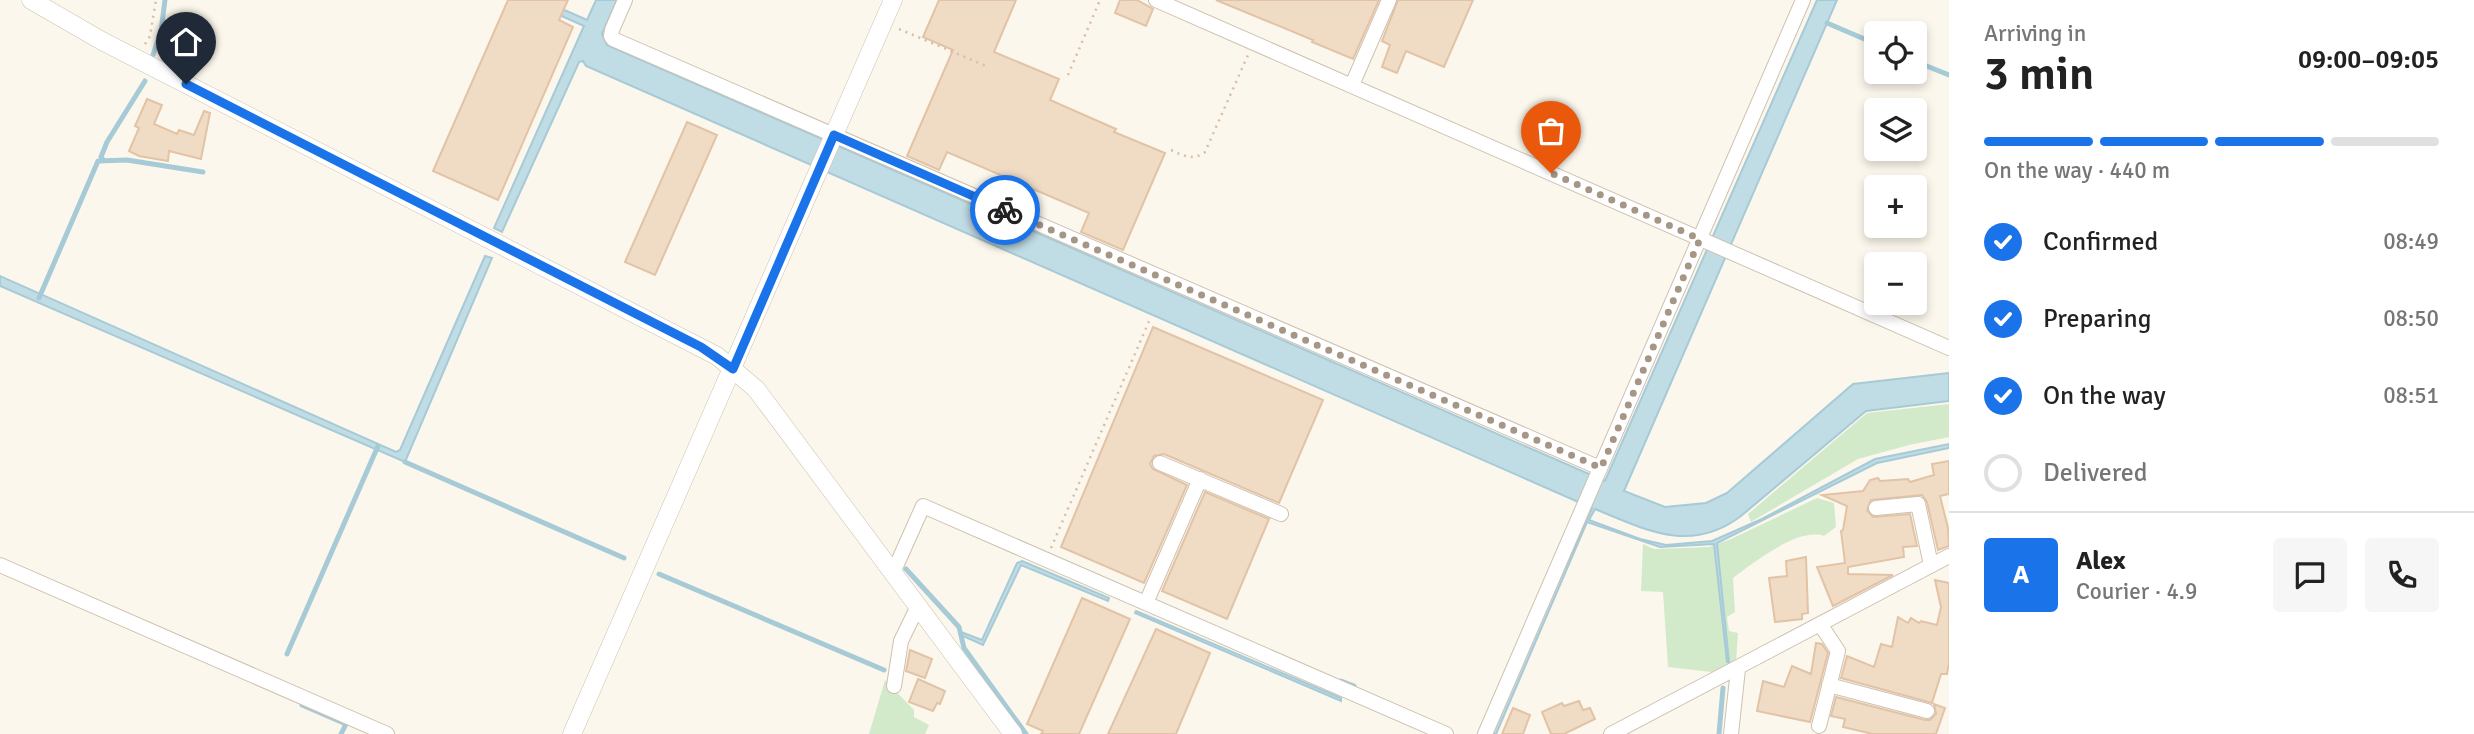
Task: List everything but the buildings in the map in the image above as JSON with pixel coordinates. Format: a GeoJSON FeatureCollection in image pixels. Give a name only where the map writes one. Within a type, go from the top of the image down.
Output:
{"type":"FeatureCollection","features":[{"type":"Feature","properties":{"kind":"street"},"geometry":{"type":"LineString","coordinates":[[31,0],[137,59],[701,347],[733,369],[756,389],[1013,734]]}},
{"type":"Feature","properties":{"kind":"street"},"geometry":{"type":"LineString","coordinates":[[625,0],[612,30],[613,39],[833,138],[1601,468]]}},
{"type":"Feature","properties":{"kind":"street"},"geometry":{"type":"LineString","coordinates":[[572,734],[893,0]]}},
{"type":"Feature","properties":{"kind":"street"},"geometry":{"type":"LineString","coordinates":[[1156,0],[1949,348]]}},
{"type":"Feature","properties":{"kind":"street"},"geometry":{"type":"LineString","coordinates":[[1352,85],[1389,0]]}},
{"type":"Feature","properties":{"kind":"street"},"geometry":{"type":"LineString","coordinates":[[1485,734],[1803,0]]}},
{"type":"Feature","properties":{"kind":"street"},"geometry":{"type":"LineString","coordinates":[[1160,463],[1281,514]]}},
{"type":"Feature","properties":{"kind":"street"},"geometry":{"type":"LineString","coordinates":[[1146,603],[1200,479]]}},
{"type":"Feature","properties":{"kind":"street"},"geometry":{"type":"LineString","coordinates":[[1876,508],[1918,504],[1931,565]]}},
{"type":"Feature","properties":{"kind":"street"},"geometry":{"type":"LineString","coordinates":[[893,573],[923,506],[1446,734]]}},
{"type":"Feature","properties":{"kind":"street"},"geometry":{"type":"LineString","coordinates":[[1611,734],[1949,556]]}},
{"type":"Feature","properties":{"kind":"street"},"geometry":{"type":"LineString","coordinates":[[0,565],[387,734]]}},
{"type":"Feature","properties":{"kind":"street"},"geometry":{"type":"LineString","coordinates":[[894,686],[901,641],[918,606]]}},
{"type":"Feature","properties":{"kind":"street"},"geometry":{"type":"LineString","coordinates":[[1819,726],[1838,651],[1820,624]]}},
{"type":"Feature","properties":{"kind":"street"},"geometry":{"type":"LineString","coordinates":[[1731,734],[1738,669]]}},
{"type":"Feature","properties":{"kind":"street"},"geometry":{"type":"LineString","coordinates":[[1829,685],[1927,711]]}},
{"type":"Feature","properties":{"kind":"path"},"geometry":{"type":"LineString","coordinates":[[137,59],[150,36],[156,0]]}},
{"type":"Feature","properties":{"kind":"path"},"geometry":{"type":"LineString","coordinates":[[1068,75],[1100,0]]}},
{"type":"Feature","properties":{"kind":"path"},"geometry":{"type":"LineString","coordinates":[[884,22],[986,66]]}},
{"type":"Feature","properties":{"kind":"path"},"geometry":{"type":"LineString","coordinates":[[1171,150],[1188,158],[1195,158],[1205,152],[1254,43]]}},
{"type":"Feature","properties":{"kind":"path"},"geometry":{"type":"LineString","coordinates":[[1046,560],[1150,320]]}},
{"type":"Feature","properties":{"kind":"green space"},"geometry":{"type":"Polygon","coordinates":[[[1949,404],[1949,437],[1858,459],[1751,522],[1748,514],[1867,413],[1949,404]]]}},
{"type":"Feature","properties":{"kind":"green space"},"geometry":{"type":"Polygon","coordinates":[[[1817,498],[1834,503],[1836,527],[1824,536],[1813,535],[1789,541],[1733,578],[1735,612],[1727,617],[1729,631],[1738,633],[1736,663],[1711,672],[1668,667],[1663,592],[1641,591],[1643,544],[1654,549],[1709,547],[1817,498]]]}},
{"type":"Feature","properties":{"kind":"green space"},"geometry":{"type":"Polygon","coordinates":[[[885,680],[914,710],[914,717],[929,725],[925,734],[869,734],[885,680]]]}},
{"type":"Feature","properties":{"kind":"water"},"geometry":{"type":"Polygon","coordinates":[[[526,0],[542,0],[587,20],[596,0],[617,0],[602,34],[607,45],[1605,481],[1817,0],[1837,0],[1624,491],[1665,507],[1706,503],[1727,493],[1853,384],[1949,373],[1949,401],[1866,411],[1741,516],[1704,534],[1668,535],[1595,509],[1589,520],[1640,539],[1666,545],[1712,541],[1762,519],[1875,459],[1949,444],[1949,448],[1877,463],[1717,543],[1729,662],[1714,544],[1660,547],[1587,522],[1496,734],[1489,734],[1592,508],[586,66],[583,61],[579,62],[502,232],[494,228],[584,26],[526,0]]]}},
{"type":"Feature","properties":{"kind":"water"},"geometry":{"type":"Polygon","coordinates":[[[485,256],[492,258],[405,462],[0,286],[0,276],[396,452],[400,450],[485,256]]]}},
{"type":"Feature","properties":{"kind":"water"},"geometry":{"type":"Polygon","coordinates":[[[1022,561],[1109,598],[1108,601],[1021,565],[983,645],[961,635],[961,632],[982,640],[1017,563],[1022,561]]]}},
{"type":"Feature","properties":{"kind":"water"},"geometry":{"type":"Polygon","coordinates":[[[1136,611],[1341,698],[1341,701],[1135,613],[1136,611]]]}},
{"type":"Feature","properties":{"kind":"waterway"},"geometry":{"type":"LineString","coordinates":[[153,55],[161,31],[165,0]]}},
{"type":"Feature","properties":{"kind":"waterway"},"geometry":{"type":"LineString","coordinates":[[1827,23],[1864,39]]}},
{"type":"Feature","properties":{"kind":"waterway"},"geometry":{"type":"LineString","coordinates":[[1927,66],[1949,75]]}},
{"type":"Feature","properties":{"kind":"waterway"},"geometry":{"type":"LineString","coordinates":[[104,161],[101,157],[107,142],[145,81]]}},
{"type":"Feature","properties":{"kind":"waterway"},"geometry":{"type":"LineString","coordinates":[[39,298],[98,161],[127,160],[203,172]]}},
{"type":"Feature","properties":{"kind":"waterway"},"geometry":{"type":"LineString","coordinates":[[287,654],[378,446]]}},
{"type":"Feature","properties":{"kind":"waterway"},"geometry":{"type":"LineString","coordinates":[[405,462],[624,558]]}},
{"type":"Feature","properties":{"kind":"waterway"},"geometry":{"type":"LineString","coordinates":[[906,569],[959,627],[964,648],[1026,734]]}},
{"type":"Feature","properties":{"kind":"waterway"},"geometry":{"type":"LineString","coordinates":[[659,574],[884,670]]}},
{"type":"Feature","properties":{"kind":"waterway"},"geometry":{"type":"LineString","coordinates":[[1341,681],[1354,686]]}},
{"type":"Feature","properties":{"kind":"waterway"},"geometry":{"type":"LineString","coordinates":[[1719,734],[1723,688]]}},
{"type":"Feature","properties":{"kind":"waterway"},"geometry":{"type":"LineString","coordinates":[[302,705],[346,724],[341,734]]}},
{"type":"Feature","properties":{"kind":"way so far"},"geometry":{"type":"LineString","coordinates":[[1005,210],[1601,468],[1700,239],[1551,173]]}},
{"type":"Feature","properties":{"kind":"route"},"geometry":{"type":"LineString","coordinates":[[186,84],[701,347],[733,369],[834,135],[1005,210]]}}]}
